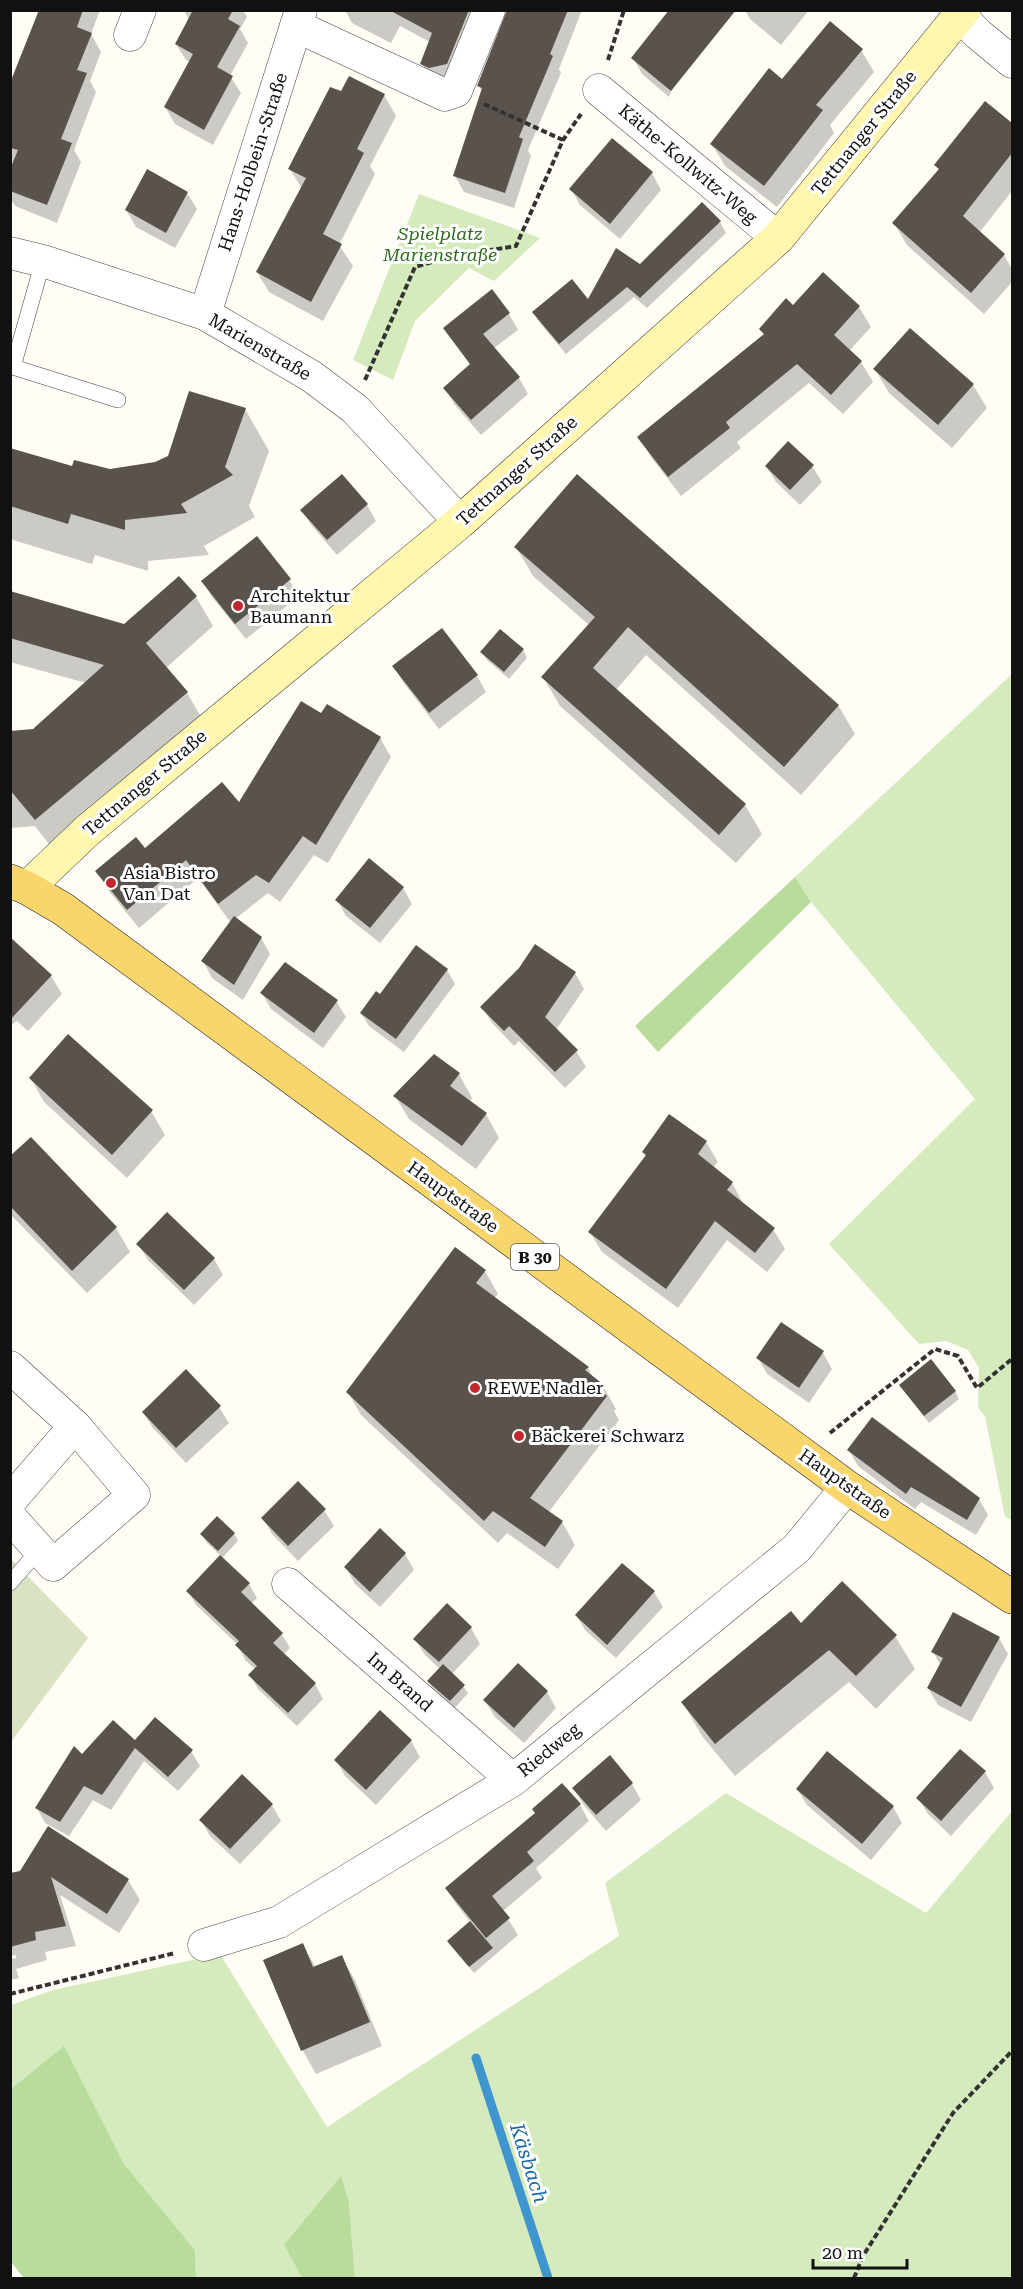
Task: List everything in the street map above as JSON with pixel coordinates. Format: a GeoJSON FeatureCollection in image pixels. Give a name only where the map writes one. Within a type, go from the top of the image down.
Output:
{"type":"FeatureCollection","features":[{"type":"Feature","properties":{"kind":"main road","name":"Tettnanger Straße"},"geometry":{"type":"LineString","coordinates":[[19,884],[88,830],[460,522],[778,238],[962,13]]}},
{"type":"Feature","properties":{"kind":"main road","name":"Hauptstraße"},"geometry":{"type":"LineString","coordinates":[[19,884],[63,909],[847,1487],[1012,1597]]}},
{"type":"Feature","properties":{"kind":"street"},"geometry":{"type":"LineString","coordinates":[[299,18],[445,95],[456,91],[489,10]]}},
{"type":"Feature","properties":{"kind":"street"},"geometry":{"type":"LineString","coordinates":[[962,13],[978,34],[1012,62]]}},
{"type":"Feature","properties":{"kind":"street","name":"Hans-Holbein-Straße"},"geometry":{"type":"LineString","coordinates":[[205,314],[299,18]]}},
{"type":"Feature","properties":{"kind":"street","name":"Käthe-Kollwitz-Weg"},"geometry":{"type":"LineString","coordinates":[[599,90],[778,238]]}},
{"type":"Feature","properties":{"kind":"street","name":"Marienstraße"},"geometry":{"type":"LineString","coordinates":[[10,253],[43,261],[205,314],[311,376],[355,409],[460,522]]}},
{"type":"Feature","properties":{"kind":"street"},"geometry":{"type":"LineString","coordinates":[[10,1367],[75,1426],[134,1495],[53,1565],[10,1517]]}},
{"type":"Feature","properties":{"kind":"street"},"geometry":{"type":"LineString","coordinates":[[10,1501],[75,1426]]}},
{"type":"Feature","properties":{"kind":"street","name":"Riedweg"},"geometry":{"type":"LineString","coordinates":[[204,1945],[279,1922],[513,1780],[797,1548],[847,1487]]}},
{"type":"Feature","properties":{"kind":"street","name":"Im Brand"},"geometry":{"type":"LineString","coordinates":[[288,1584],[513,1780]]}},
{"type":"Feature","properties":{"kind":"lane"},"geometry":{"type":"LineString","coordinates":[[43,261],[13,367],[118,400]]}},
{"type":"Feature","properties":{"kind":"lane"},"geometry":{"type":"LineString","coordinates":[[10,1583],[39,1550]]}},
{"type":"Feature","properties":{"kind":"path"},"geometry":{"type":"LineString","coordinates":[[599,90],[624,10]]}},
{"type":"Feature","properties":{"kind":"path"},"geometry":{"type":"LineString","coordinates":[[355,409],[367,376],[416,267],[453,256],[516,246],[563,140],[456,91]]}},
{"type":"Feature","properties":{"kind":"path"},"geometry":{"type":"LineString","coordinates":[[825,1437],[935,1349],[958,1356],[977,1388],[1012,1359]]}},
{"type":"Feature","properties":{"kind":"path"},"geometry":{"type":"LineString","coordinates":[[10,1994],[204,1945]]}},
{"type":"Feature","properties":{"kind":"path"},"geometry":{"type":"LineString","coordinates":[[854,2278],[863,2256],[953,2113],[1012,2051]]}},
{"type":"Feature","properties":{"kind":"green space","name":"Spielplatz Marienstraße"},"geometry":{"type":"Polygon","coordinates":[[[419,194],[540,238],[494,281],[469,268],[415,321],[393,380],[353,360],[419,194]]]}},
{"type":"Feature","properties":{"kind":"green space"},"geometry":{"type":"Polygon","coordinates":[[[1012,674],[1012,1520],[1005,1517],[985,1416],[978,1408],[979,1368],[968,1350],[946,1341],[919,1344],[829,1244],[975,1099],[811,902],[795,877],[1012,674]]]}},
{"type":"Feature","properties":{"kind":"green space"},"geometry":{"type":"Polygon","coordinates":[[[795,877],[811,902],[658,1052],[635,1026],[795,877]]]}},
{"type":"Feature","properties":{"kind":"green space"},"geometry":{"type":"Polygon","coordinates":[[[10,1558],[88,1638],[11,1742],[10,1742],[10,1558]]]}},
{"type":"Feature","properties":{"kind":"green space"},"geometry":{"type":"Polygon","coordinates":[[[726,1793],[926,1913],[1012,1811],[1012,2278],[355,2278],[349,2203],[284,2245],[302,2278],[196,2278],[195,2250],[124,2164],[64,2047],[11,2089],[11,2005],[53,1990],[220,1954],[327,2127],[619,1936],[605,1883],[726,1793]]]}},
{"type":"Feature","properties":{"kind":"green space"},"geometry":{"type":"Polygon","coordinates":[[[64,2046],[124,2164],[195,2250],[196,2278],[24,2278],[11,2262],[11,2089],[64,2046]]]}},
{"type":"Feature","properties":{"kind":"green space"},"geometry":{"type":"Polygon","coordinates":[[[341,2176],[349,2203],[355,2278],[302,2278],[284,2245],[341,2176]]]}},
{"type":"Feature","properties":{"kind":"building"},"geometry":{"type":"Polygon","coordinates":[[[39,10],[83,10],[77,27],[92,33],[77,70],[87,73],[61,139],[72,143],[47,205],[10,191],[10,169],[18,150],[10,148],[10,83],[39,10]]]}},
{"type":"Feature","properties":{"kind":"building"},"geometry":{"type":"Polygon","coordinates":[[[193,10],[233,10],[228,19],[240,26],[217,67],[233,76],[204,130],[164,107],[193,54],[175,44],[193,10]]]}},
{"type":"Feature","properties":{"kind":"building"},"geometry":{"type":"Polygon","coordinates":[[[389,10],[469,10],[447,64],[429,68],[420,64],[432,33],[389,10]]]}},
{"type":"Feature","properties":{"kind":"building"},"geometry":{"type":"Polygon","coordinates":[[[507,10],[568,10],[550,54],[553,56],[519,137],[523,139],[505,193],[453,176],[482,88],[477,86],[507,10]]]}},
{"type":"Feature","properties":{"kind":"building"},"geometry":{"type":"Polygon","coordinates":[[[669,10],[736,10],[671,91],[631,58],[669,10]]]}},
{"type":"Feature","properties":{"kind":"building"},"geometry":{"type":"Polygon","coordinates":[[[830,21],[863,49],[816,105],[823,110],[764,186],[710,144],[769,68],[782,79],[830,21]]]}},
{"type":"Feature","properties":{"kind":"building"},"geometry":{"type":"Polygon","coordinates":[[[349,76],[385,94],[357,149],[364,153],[323,234],[342,244],[311,302],[256,272],[306,178],[288,169],[330,87],[341,91],[349,76]]]}},
{"type":"Feature","properties":{"kind":"building"},"geometry":{"type":"Polygon","coordinates":[[[985,101],[1012,123],[1012,153],[963,216],[1005,254],[971,293],[892,223],[939,169],[934,165],[985,101]]]}},
{"type":"Feature","properties":{"kind":"building"},"geometry":{"type":"Polygon","coordinates":[[[612,138],[653,172],[610,224],[569,189],[612,138]]]}},
{"type":"Feature","properties":{"kind":"building"},"geometry":{"type":"Polygon","coordinates":[[[147,169],[188,192],[166,233],[125,210],[147,169]]]}},
{"type":"Feature","properties":{"kind":"building"},"geometry":{"type":"Polygon","coordinates":[[[702,202],[721,221],[640,298],[627,287],[559,344],[532,312],[572,279],[588,299],[616,248],[640,264],[702,202]]]}},
{"type":"Feature","properties":{"kind":"building"},"geometry":{"type":"Polygon","coordinates":[[[823,272],[860,306],[834,335],[862,361],[831,395],[797,364],[726,422],[730,428],[668,477],[637,437],[764,334],[759,329],[786,298],[793,305],[823,272]]]}},
{"type":"Feature","properties":{"kind":"building"},"geometry":{"type":"Polygon","coordinates":[[[492,289],[510,313],[483,334],[520,377],[471,420],[443,388],[470,364],[443,328],[492,289]]]}},
{"type":"Feature","properties":{"kind":"building"},"geometry":{"type":"Polygon","coordinates":[[[910,328],[974,384],[938,425],[873,369],[910,328]]]}},
{"type":"Feature","properties":{"kind":"building"},"geometry":{"type":"Polygon","coordinates":[[[189,391],[246,408],[225,467],[233,475],[181,504],[187,513],[125,520],[125,530],[71,514],[68,524],[10,506],[10,448],[72,466],[74,460],[110,469],[155,462],[168,456],[189,391]]]}},
{"type":"Feature","properties":{"kind":"building"},"geometry":{"type":"Polygon","coordinates":[[[788,441],[814,465],[790,490],[765,466],[788,441]]]}},
{"type":"Feature","properties":{"kind":"building"},"geometry":{"type":"Polygon","coordinates":[[[342,474],[368,504],[327,540],[300,510],[342,474]]]}},
{"type":"Feature","properties":{"kind":"building"},"geometry":{"type":"Polygon","coordinates":[[[577,474],[839,705],[784,767],[628,627],[593,668],[746,804],[719,835],[541,677],[595,617],[514,547],[577,474]]]}},
{"type":"Feature","properties":{"kind":"building"},"geometry":{"type":"Polygon","coordinates":[[[257,536],[291,579],[235,624],[201,581],[257,536]]]}},
{"type":"Feature","properties":{"kind":"building"},"geometry":{"type":"Polygon","coordinates":[[[179,576],[197,596],[146,643],[188,692],[35,820],[10,790],[10,731],[33,729],[104,665],[10,638],[10,591],[124,624],[179,576]]]}},
{"type":"Feature","properties":{"kind":"building"},"geometry":{"type":"Polygon","coordinates":[[[442,628],[478,675],[429,713],[392,666],[442,628]]]}},
{"type":"Feature","properties":{"kind":"building"},"geometry":{"type":"Polygon","coordinates":[[[500,629],[524,649],[504,672],[480,652],[500,629]]]}},
{"type":"Feature","properties":{"kind":"building"},"geometry":{"type":"Polygon","coordinates":[[[301,701],[321,713],[327,704],[381,737],[316,845],[303,836],[269,883],[256,875],[218,904],[186,860],[127,910],[95,871],[136,837],[145,848],[222,782],[239,802],[301,701]]]}},
{"type":"Feature","properties":{"kind":"building"},"geometry":{"type":"Polygon","coordinates":[[[369,858],[404,887],[370,928],[335,900],[369,858]]]}},
{"type":"Feature","properties":{"kind":"building"},"geometry":{"type":"Polygon","coordinates":[[[234,916],[262,937],[234,985],[201,961],[234,916]]]}},
{"type":"Feature","properties":{"kind":"building"},"geometry":{"type":"Polygon","coordinates":[[[10,937],[52,975],[10,1020],[10,937]]]}},
{"type":"Feature","properties":{"kind":"building"},"geometry":{"type":"Polygon","coordinates":[[[535,944],[576,972],[545,1017],[578,1050],[555,1072],[509,1026],[504,1031],[480,1007],[519,968],[535,944]]]}},
{"type":"Feature","properties":{"kind":"building"},"geometry":{"type":"Polygon","coordinates":[[[416,945],[448,969],[396,1039],[360,1013],[376,991],[380,994],[416,945]]]}},
{"type":"Feature","properties":{"kind":"building"},"geometry":{"type":"Polygon","coordinates":[[[285,962],[338,1000],[314,1033],[260,993],[285,962]]]}},
{"type":"Feature","properties":{"kind":"building"},"geometry":{"type":"Polygon","coordinates":[[[68,1034],[153,1110],[112,1155],[29,1078],[68,1034]]]}},
{"type":"Feature","properties":{"kind":"building"},"geometry":{"type":"Polygon","coordinates":[[[434,1054],[460,1073],[450,1086],[487,1113],[462,1146],[393,1096],[434,1054]]]}},
{"type":"Feature","properties":{"kind":"building"},"geometry":{"type":"Polygon","coordinates":[[[669,1114],[707,1141],[698,1154],[733,1182],[727,1190],[775,1228],[755,1253],[715,1221],[666,1289],[588,1232],[646,1155],[642,1152],[669,1114]]]}},
{"type":"Feature","properties":{"kind":"building"},"geometry":{"type":"Polygon","coordinates":[[[31,1137],[117,1227],[72,1271],[10,1206],[10,1156],[31,1137]]]}},
{"type":"Feature","properties":{"kind":"building"},"geometry":{"type":"Polygon","coordinates":[[[167,1212],[215,1258],[184,1290],[136,1244],[167,1212]]]}},
{"type":"Feature","properties":{"kind":"building","name":"REWE Nadler"},"geometry":{"type":"Polygon","coordinates":[[[455,1247],[486,1270],[476,1283],[589,1367],[585,1370],[604,1385],[600,1390],[607,1396],[530,1498],[563,1521],[545,1547],[493,1511],[484,1521],[346,1392],[455,1247]]]}},
{"type":"Feature","properties":{"kind":"building"},"geometry":{"type":"Polygon","coordinates":[[[781,1322],[824,1351],[799,1388],[756,1358],[781,1322]]]}},
{"type":"Feature","properties":{"kind":"building"},"geometry":{"type":"Polygon","coordinates":[[[931,1359],[956,1391],[924,1416],[899,1385],[931,1359]]]}},
{"type":"Feature","properties":{"kind":"building"},"geometry":{"type":"Polygon","coordinates":[[[186,1369],[221,1406],[176,1448],[142,1412],[186,1369]]]}},
{"type":"Feature","properties":{"kind":"building"},"geometry":{"type":"Polygon","coordinates":[[[872,1417],[980,1498],[967,1520],[911,1487],[906,1494],[847,1450],[872,1417]]]}},
{"type":"Feature","properties":{"kind":"building"},"geometry":{"type":"Polygon","coordinates":[[[298,1481],[326,1509],[288,1546],[261,1518],[298,1481]]]}},
{"type":"Feature","properties":{"kind":"building"},"geometry":{"type":"Polygon","coordinates":[[[217,1516],[235,1533],[218,1551],[200,1534],[217,1516]]]}},
{"type":"Feature","properties":{"kind":"building"},"geometry":{"type":"Polygon","coordinates":[[[380,1528],[406,1553],[370,1592],[344,1567],[380,1528]]]}},
{"type":"Feature","properties":{"kind":"building"},"geometry":{"type":"Polygon","coordinates":[[[220,1555],[250,1583],[241,1592],[283,1633],[273,1643],[316,1683],[288,1713],[248,1675],[257,1666],[235,1645],[239,1641],[186,1591],[220,1555]]]}},
{"type":"Feature","properties":{"kind":"building"},"geometry":{"type":"Polygon","coordinates":[[[622,1563],[655,1591],[607,1645],[575,1615],[622,1563]]]}},
{"type":"Feature","properties":{"kind":"building"},"geometry":{"type":"Polygon","coordinates":[[[842,1581],[897,1635],[856,1676],[829,1650],[715,1744],[681,1702],[791,1611],[801,1623],[842,1581]]]}},
{"type":"Feature","properties":{"kind":"building"},"geometry":{"type":"Polygon","coordinates":[[[447,1603],[472,1627],[439,1662],[413,1639],[447,1603]]]}},
{"type":"Feature","properties":{"kind":"building"},"geometry":{"type":"Polygon","coordinates":[[[953,1612],[1000,1637],[961,1707],[927,1688],[943,1658],[931,1652],[953,1612]]]}},
{"type":"Feature","properties":{"kind":"building"},"geometry":{"type":"Polygon","coordinates":[[[518,1663],[548,1691],[514,1728],[483,1700],[518,1663]]]}},
{"type":"Feature","properties":{"kind":"building"},"geometry":{"type":"Polygon","coordinates":[[[443,1664],[465,1685],[450,1701],[427,1681],[443,1664]]]}},
{"type":"Feature","properties":{"kind":"building"},"geometry":{"type":"Polygon","coordinates":[[[380,1710],[412,1740],[366,1790],[334,1760],[380,1710]]]}},
{"type":"Feature","properties":{"kind":"building"},"geometry":{"type":"Polygon","coordinates":[[[155,1717],[193,1750],[168,1777],[135,1748],[102,1795],[84,1786],[60,1822],[35,1808],[74,1746],[82,1754],[113,1720],[135,1740],[155,1717]]]}},
{"type":"Feature","properties":{"kind":"building"},"geometry":{"type":"Polygon","coordinates":[[[960,1749],[986,1771],[941,1821],[916,1798],[960,1749]]]}},
{"type":"Feature","properties":{"kind":"building"},"geometry":{"type":"Polygon","coordinates":[[[827,1751],[894,1806],[862,1844],[796,1789],[827,1751]]]}},
{"type":"Feature","properties":{"kind":"building"},"geometry":{"type":"Polygon","coordinates":[[[610,1755],[633,1783],[596,1815],[572,1788],[610,1755]]]}},
{"type":"Feature","properties":{"kind":"building"},"geometry":{"type":"Polygon","coordinates":[[[242,1774],[273,1804],[230,1849],[199,1820],[242,1774]]]}},
{"type":"Feature","properties":{"kind":"building"},"geometry":{"type":"Polygon","coordinates":[[[562,1783],[581,1804],[527,1852],[534,1861],[492,1896],[510,1918],[486,1938],[445,1888],[535,1813],[532,1809],[562,1783]]]}},
{"type":"Feature","properties":{"kind":"building"},"geometry":{"type":"Polygon","coordinates":[[[48,1826],[129,1879],[107,1914],[51,1877],[66,1926],[35,1932],[36,1940],[10,1947],[10,1873],[20,1871],[48,1826]]]}},
{"type":"Feature","properties":{"kind":"building"},"geometry":{"type":"Polygon","coordinates":[[[470,1921],[493,1948],[469,1967],[447,1941],[470,1921]]]}},
{"type":"Feature","properties":{"kind":"building"},"geometry":{"type":"Polygon","coordinates":[[[303,1943],[313,1967],[342,1955],[370,2022],[301,2051],[263,1960],[303,1943]]]}},
{"type":"Feature","properties":{"kind":"waterway","name":"Käsbach"},"geometry":{"type":"LineString","coordinates":[[476,2058],[548,2278]]}},
{"type":"Feature","properties":{"kind":"place","name":"Architektur Baumann"},"geometry":{"type":"Point","coordinates":[238,606]}},
{"type":"Feature","properties":{"kind":"place","name":"Asia Bistro Van Dat"},"geometry":{"type":"Point","coordinates":[111,883]}},
{"type":"Feature","properties":{"kind":"place","name":"REWE Nadler"},"geometry":{"type":"Point","coordinates":[475,1388]}},
{"type":"Feature","properties":{"kind":"place","name":"Bäckerei Schwarz"},"geometry":{"type":"Point","coordinates":[519,1436]}}]}
